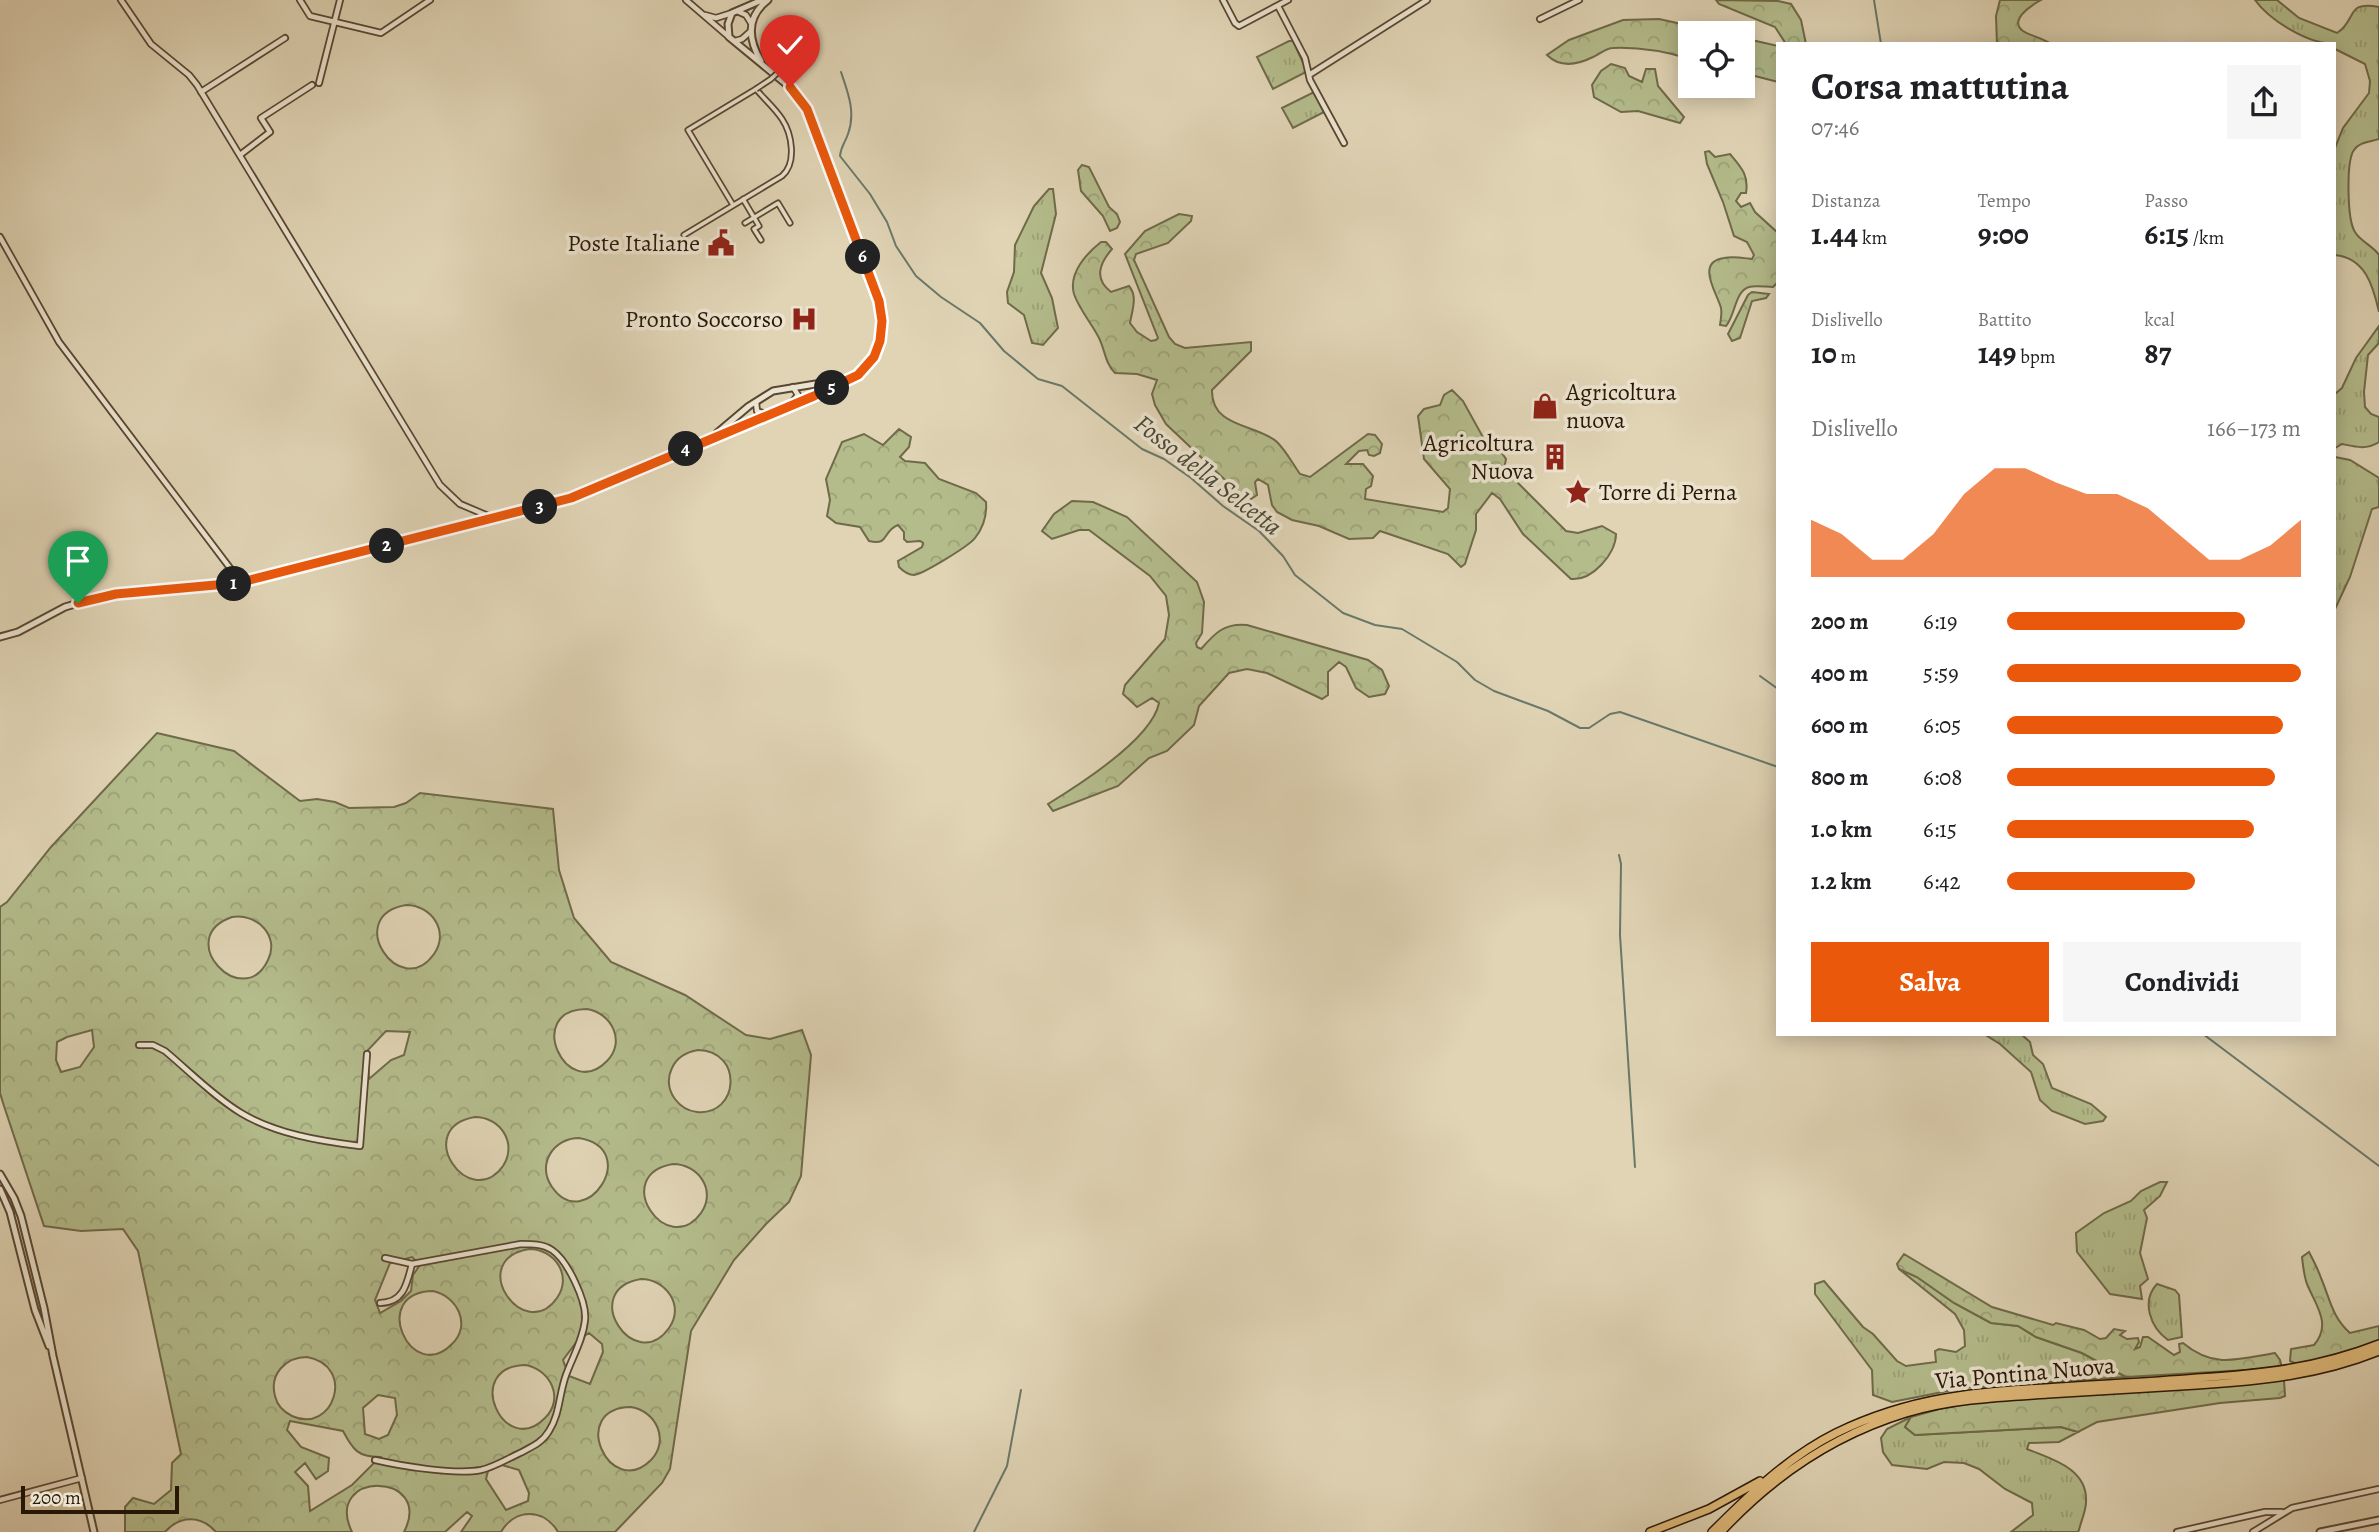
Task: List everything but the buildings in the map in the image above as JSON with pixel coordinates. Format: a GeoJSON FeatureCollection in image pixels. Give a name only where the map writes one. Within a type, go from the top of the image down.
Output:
{"type":"FeatureCollection","features":[{"type":"Feature","properties":{"kind":"highway","name":"Via Pontina Nuova"},"geometry":{"type":"LineString","coordinates":[[1712,1532],[1775,1472],[1836,1433],[1903,1406],[1947,1396],[1998,1391],[2264,1374],[2316,1365],[2379,1344]]}},
{"type":"Feature","properties":{"kind":"highway","name":"Via Pontina Nuova"},"geometry":{"type":"LineString","coordinates":[[1721,1532],[1779,1477],[1816,1452],[1866,1427],[1907,1412],[1953,1402],[2014,1396],[2285,1378],[2338,1366],[2379,1351]]}},
{"type":"Feature","properties":{"kind":"highway"},"geometry":{"type":"LineString","coordinates":[[1650,1532],[1709,1509],[1775,1472]]}},
{"type":"Feature","properties":{"kind":"street"},"geometry":{"type":"LineString","coordinates":[[121,0],[151,44],[191,76],[440,485],[460,504],[494,518]]}},
{"type":"Feature","properties":{"kind":"street"},"geometry":{"type":"LineString","coordinates":[[300,0],[310,16],[382,33],[430,0]]}},
{"type":"Feature","properties":{"kind":"street"},"geometry":{"type":"LineString","coordinates":[[318,83],[340,0]]}},
{"type":"Feature","properties":{"kind":"street"},"geometry":{"type":"LineString","coordinates":[[0,637],[18,632],[65,607],[96,598],[123,593],[238,583],[562,501],[790,406],[853,378],[866,368],[877,349],[882,331],[881,310],[807,109],[797,93],[686,0]]}},
{"type":"Feature","properties":{"kind":"street"},"geometry":{"type":"LineString","coordinates":[[701,13],[715,18],[762,0]]}},
{"type":"Feature","properties":{"kind":"street"},"geometry":{"type":"LineString","coordinates":[[731,39],[742,39],[751,28],[762,5],[768,0]]}},
{"type":"Feature","properties":{"kind":"street"},"geometry":{"type":"LineString","coordinates":[[1223,0],[1238,26],[1288,0]]}},
{"type":"Feature","properties":{"kind":"street"},"geometry":{"type":"LineString","coordinates":[[1309,75],[1427,0]]}},
{"type":"Feature","properties":{"kind":"street"},"geometry":{"type":"LineString","coordinates":[[1540,19],[1579,0]]}},
{"type":"Feature","properties":{"kind":"street"},"geometry":{"type":"LineString","coordinates":[[1278,6],[1344,143]]}},
{"type":"Feature","properties":{"kind":"street"},"geometry":{"type":"LineString","coordinates":[[735,12],[747,16],[753,45],[765,66]]}},
{"type":"Feature","properties":{"kind":"street"},"geometry":{"type":"LineString","coordinates":[[731,39],[728,24],[735,12]]}},
{"type":"Feature","properties":{"kind":"street"},"geometry":{"type":"LineString","coordinates":[[733,205],[688,130],[771,79],[813,40],[810,34]]}},
{"type":"Feature","properties":{"kind":"street"},"geometry":{"type":"LineString","coordinates":[[201,92],[285,38]]}},
{"type":"Feature","properties":{"kind":"street"},"geometry":{"type":"LineString","coordinates":[[240,155],[270,132],[261,118],[312,85]]}},
{"type":"Feature","properties":{"kind":"street"},"geometry":{"type":"LineString","coordinates":[[684,235],[782,176],[791,163],[790,144],[784,122],[756,89]]}},
{"type":"Feature","properties":{"kind":"street"},"geometry":{"type":"LineString","coordinates":[[743,199],[759,226],[754,229],[761,240]]}},
{"type":"Feature","properties":{"kind":"street"},"geometry":{"type":"LineString","coordinates":[[745,223],[778,203],[790,223]]}},
{"type":"Feature","properties":{"kind":"street"},"geometry":{"type":"LineString","coordinates":[[0,237],[59,342],[230,568],[238,583]]}},
{"type":"Feature","properties":{"kind":"street"},"geometry":{"type":"LineString","coordinates":[[704,441],[774,390],[853,378]]}},
{"type":"Feature","properties":{"kind":"street"},"geometry":{"type":"LineString","coordinates":[[790,406],[798,393],[792,386]]}},
{"type":"Feature","properties":{"kind":"street"},"geometry":{"type":"LineString","coordinates":[[756,401],[757,411],[768,415]]}},
{"type":"Feature","properties":{"kind":"street"},"geometry":{"type":"LineString","coordinates":[[139,1045],[153,1045],[165,1051],[224,1101],[259,1122],[316,1140],[360,1146],[368,1054]]}},
{"type":"Feature","properties":{"kind":"street"},"geometry":{"type":"LineString","coordinates":[[0,1174],[21,1216],[94,1532]]}},
{"type":"Feature","properties":{"kind":"street"},"geometry":{"type":"LineString","coordinates":[[0,1189],[10,1212],[35,1310],[53,1356]]}},
{"type":"Feature","properties":{"kind":"street"},"geometry":{"type":"LineString","coordinates":[[375,1460],[401,1466],[470,1471],[496,1465],[535,1446],[553,1424],[564,1379],[583,1333],[585,1318],[583,1298],[559,1256],[539,1244],[521,1244],[412,1264],[385,1258]]}},
{"type":"Feature","properties":{"kind":"street"},"geometry":{"type":"LineString","coordinates":[[380,1303],[394,1301],[405,1289],[412,1264]]}},
{"type":"Feature","properties":{"kind":"street"},"geometry":{"type":"LineString","coordinates":[[0,1500],[83,1478]]}},
{"type":"Feature","properties":{"kind":"street"},"geometry":{"type":"LineString","coordinates":[[2253,1532],[2283,1512],[2303,1505],[2379,1489]]}},
{"type":"Feature","properties":{"kind":"street"},"geometry":{"type":"LineString","coordinates":[[2177,1532],[2265,1512],[2283,1512]]}},
{"type":"Feature","properties":{"kind":"street"},"geometry":{"type":"LineString","coordinates":[[2320,1532],[2379,1520]]}},
{"type":"Feature","properties":{"kind":"green space"},"geometry":{"type":"Polygon","coordinates":[[[1716,0],[1778,1],[1791,4],[1801,20],[1806,42],[1785,42],[1775,27],[1719,4],[1716,0]]]}},
{"type":"Feature","properties":{"kind":"green space"},"geometry":{"type":"Polygon","coordinates":[[[2000,0],[2041,0],[2023,13],[2018,22],[2023,31],[2048,42],[1997,42],[1996,16],[2000,0]]]}},
{"type":"Feature","properties":{"kind":"green space"},"geometry":{"type":"Polygon","coordinates":[[[2255,0],[2277,0],[2299,18],[2337,33],[2356,9],[2361,6],[2379,7],[2379,139],[2362,144],[2354,150],[2348,191],[2350,216],[2355,232],[2379,255],[2379,312],[2374,292],[2361,267],[2354,261],[2336,255],[2336,146],[2343,128],[2369,93],[2370,81],[2365,64],[2336,50],[2336,42],[2320,42],[2302,36],[2255,0]]]}},
{"type":"Feature","properties":{"kind":"green space"},"geometry":{"type":"Polygon","coordinates":[[[1659,19],[1678,23],[1678,56],[1652,50],[1613,48],[1587,60],[1569,64],[1557,62],[1547,55],[1569,40],[1623,20],[1659,19]]]}},
{"type":"Feature","properties":{"kind":"green space"},"geometry":{"type":"Polygon","coordinates":[[[1293,41],[1306,69],[1304,73],[1273,89],[1257,57],[1293,41]]]}},
{"type":"Feature","properties":{"kind":"green space"},"geometry":{"type":"Polygon","coordinates":[[[1755,41],[1776,46],[1776,81],[1755,76],[1755,41]]]}},
{"type":"Feature","properties":{"kind":"green space"},"geometry":{"type":"Polygon","coordinates":[[[1611,64],[1625,68],[1629,76],[1642,82],[1646,69],[1655,69],[1658,86],[1684,117],[1680,123],[1638,111],[1621,112],[1594,97],[1592,85],[1601,71],[1611,64]]]}},
{"type":"Feature","properties":{"kind":"green space"},"geometry":{"type":"Polygon","coordinates":[[[1314,92],[1324,112],[1293,128],[1282,108],[1314,92]]]}},
{"type":"Feature","properties":{"kind":"green space"},"geometry":{"type":"Polygon","coordinates":[[[1709,151],[1715,157],[1730,154],[1743,172],[1747,187],[1746,193],[1741,193],[1736,201],[1741,207],[1750,203],[1755,212],[1776,231],[1776,284],[1773,287],[1754,286],[1744,289],[1726,326],[1720,325],[1721,308],[1710,279],[1711,265],[1724,258],[1752,259],[1754,255],[1747,242],[1734,236],[1705,152],[1709,151]]]}},
{"type":"Feature","properties":{"kind":"green space"},"geometry":{"type":"Polygon","coordinates":[[[1082,165],[1089,167],[1109,207],[1117,214],[1120,222],[1117,228],[1110,231],[1103,216],[1081,191],[1078,170],[1082,165]]]}},
{"type":"Feature","properties":{"kind":"green space"},"geometry":{"type":"Polygon","coordinates":[[[1049,189],[1053,189],[1056,214],[1041,273],[1052,298],[1058,328],[1043,345],[1032,343],[1024,315],[1008,303],[1007,292],[1014,272],[1015,245],[1034,206],[1049,189]]]}},
{"type":"Feature","properties":{"kind":"green space"},"geometry":{"type":"Polygon","coordinates":[[[1179,214],[1192,216],[1191,221],[1168,243],[1136,254],[1134,260],[1169,337],[1175,344],[1185,348],[1251,342],[1251,351],[1212,390],[1219,412],[1237,424],[1277,442],[1300,474],[1310,477],[1368,434],[1375,435],[1382,444],[1380,453],[1374,456],[1369,455],[1367,450],[1359,451],[1346,464],[1363,464],[1373,476],[1371,486],[1366,489],[1365,499],[1443,512],[1448,508],[1450,489],[1424,459],[1418,416],[1424,409],[1440,405],[1444,395],[1452,390],[1463,401],[1490,450],[1499,449],[1506,459],[1504,469],[1566,531],[1578,533],[1602,526],[1616,534],[1607,558],[1587,576],[1571,579],[1523,534],[1500,499],[1492,493],[1476,514],[1476,530],[1465,564],[1461,567],[1448,554],[1380,531],[1373,538],[1349,539],[1319,526],[1292,520],[1277,512],[1272,505],[1268,485],[1258,479],[1255,482],[1257,495],[1251,499],[1241,495],[1166,424],[1152,394],[1157,380],[1137,374],[1115,373],[1074,294],[1074,279],[1080,264],[1101,242],[1106,242],[1112,249],[1101,266],[1102,282],[1111,292],[1129,286],[1134,299],[1130,323],[1137,332],[1151,341],[1156,340],[1158,338],[1125,254],[1145,231],[1179,214]]]}},
{"type":"Feature","properties":{"kind":"green space"},"geometry":{"type":"Polygon","coordinates":[[[1752,292],[1769,294],[1766,298],[1752,301],[1740,338],[1732,341],[1728,334],[1752,292]]]}},
{"type":"Feature","properties":{"kind":"green space"},"geometry":{"type":"Polygon","coordinates":[[[2379,326],[2379,343],[2368,355],[2364,392],[2365,407],[2371,414],[2379,417],[2379,442],[2365,447],[2342,444],[2336,447],[2336,393],[2342,388],[2356,358],[2379,326]]]}},
{"type":"Feature","properties":{"kind":"green space"},"geometry":{"type":"Polygon","coordinates":[[[899,429],[911,437],[909,447],[900,457],[905,461],[925,463],[939,479],[976,493],[986,502],[984,521],[975,538],[946,559],[914,575],[902,570],[898,561],[922,547],[923,543],[907,542],[898,525],[883,540],[876,542],[869,541],[860,527],[836,523],[827,516],[830,500],[826,479],[842,442],[864,434],[883,445],[899,429]]]}},
{"type":"Feature","properties":{"kind":"green space"},"geometry":{"type":"Polygon","coordinates":[[[2336,457],[2350,460],[2379,478],[2379,507],[2372,509],[2350,577],[2336,607],[2336,457]]]}},
{"type":"Feature","properties":{"kind":"green space"},"geometry":{"type":"Polygon","coordinates":[[[1072,501],[1093,502],[1127,517],[1197,582],[1204,602],[1202,633],[1196,643],[1197,647],[1201,649],[1226,627],[1247,625],[1368,660],[1382,670],[1389,686],[1385,694],[1369,697],[1356,688],[1346,667],[1339,662],[1328,672],[1328,695],[1322,699],[1267,673],[1247,669],[1229,673],[1199,706],[1194,725],[1167,751],[1149,758],[1118,786],[1053,811],[1048,804],[1129,746],[1153,717],[1159,703],[1152,698],[1137,707],[1123,694],[1125,685],[1165,639],[1169,615],[1166,596],[1150,576],[1089,530],[1079,530],[1052,539],[1042,531],[1054,514],[1072,501]]]}},
{"type":"Feature","properties":{"kind":"green space"},"geometry":{"type":"Polygon","coordinates":[[[157,733],[234,751],[300,801],[317,799],[349,808],[394,807],[406,803],[420,793],[553,809],[559,870],[574,918],[611,962],[685,995],[746,1035],[770,1039],[802,1030],[811,1055],[801,1176],[789,1202],[734,1260],[691,1331],[670,1469],[662,1483],[615,1532],[558,1532],[545,1518],[530,1514],[514,1518],[501,1532],[461,1532],[472,1516],[467,1512],[445,1532],[404,1532],[409,1512],[405,1498],[393,1489],[378,1486],[363,1489],[352,1497],[347,1512],[352,1532],[216,1532],[204,1522],[190,1519],[177,1522],[165,1532],[125,1532],[125,1507],[133,1498],[154,1504],[171,1490],[172,1463],[181,1454],[138,1251],[123,1229],[81,1231],[44,1226],[0,1093],[0,907],[51,847],[157,733]],[[406,905],[387,912],[379,924],[378,938],[383,952],[393,962],[406,968],[420,966],[434,954],[440,937],[439,928],[430,914],[415,906],[406,905]],[[232,917],[215,927],[209,940],[210,954],[218,966],[230,975],[243,979],[257,974],[268,960],[271,943],[264,928],[258,923],[232,917]],[[587,1009],[568,1013],[557,1023],[554,1037],[558,1051],[566,1063],[578,1071],[592,1071],[607,1061],[613,1053],[616,1037],[603,1016],[587,1009]],[[92,1030],[57,1042],[56,1060],[61,1072],[80,1067],[94,1047],[92,1030]],[[386,1031],[367,1051],[369,1079],[391,1060],[404,1055],[410,1032],[386,1031]],[[698,1050],[676,1061],[670,1072],[671,1092],[677,1102],[687,1109],[697,1112],[711,1111],[721,1104],[728,1094],[729,1071],[723,1061],[713,1053],[698,1050]],[[475,1117],[456,1124],[448,1136],[447,1150],[452,1163],[462,1174],[475,1180],[489,1178],[503,1166],[507,1157],[507,1140],[504,1133],[499,1126],[484,1118],[475,1117]],[[579,1138],[562,1142],[555,1147],[547,1161],[546,1170],[552,1187],[565,1199],[579,1201],[592,1195],[602,1185],[607,1171],[606,1157],[598,1145],[579,1138]],[[673,1164],[654,1171],[646,1183],[645,1197],[650,1210],[660,1221],[673,1227],[687,1225],[701,1213],[707,1196],[706,1187],[697,1173],[682,1165],[673,1164]],[[529,1249],[510,1256],[502,1268],[501,1282],[507,1295],[517,1306],[530,1312],[544,1310],[557,1298],[563,1281],[562,1272],[553,1258],[538,1250],[529,1249]],[[412,1257],[390,1263],[375,1300],[380,1313],[401,1301],[411,1291],[413,1275],[420,1265],[412,1257]],[[641,1279],[622,1286],[614,1298],[613,1312],[618,1326],[628,1336],[641,1342],[655,1340],[669,1328],[675,1311],[674,1303],[665,1289],[650,1280],[641,1279]],[[433,1291],[413,1295],[403,1306],[400,1319],[403,1334],[411,1346],[423,1354],[437,1354],[452,1344],[461,1328],[459,1312],[455,1305],[442,1294],[433,1291]],[[589,1333],[578,1340],[563,1360],[569,1376],[590,1384],[603,1352],[602,1344],[589,1333]],[[307,1357],[286,1364],[277,1374],[275,1381],[275,1396],[279,1405],[292,1416],[306,1419],[319,1416],[328,1408],[334,1397],[332,1373],[322,1363],[307,1357]],[[526,1365],[506,1369],[496,1380],[493,1393],[496,1408],[504,1420],[516,1428],[530,1428],[545,1418],[554,1402],[552,1386],[548,1379],[535,1368],[526,1365]],[[378,1395],[363,1408],[365,1434],[379,1439],[388,1435],[397,1415],[395,1398],[378,1395]],[[631,1407],[612,1411],[601,1421],[598,1435],[610,1462],[622,1469],[636,1470],[651,1460],[657,1452],[660,1435],[653,1420],[640,1410],[631,1407]],[[290,1421],[287,1430],[301,1447],[329,1458],[328,1471],[316,1479],[305,1463],[295,1472],[308,1486],[310,1511],[352,1485],[380,1457],[361,1454],[343,1431],[290,1421]],[[502,1465],[488,1471],[486,1479],[506,1510],[528,1501],[529,1493],[519,1470],[502,1465]]]}},
{"type":"Feature","properties":{"kind":"green space"},"geometry":{"type":"Polygon","coordinates":[[[1987,1036],[2023,1036],[2030,1042],[2033,1055],[2043,1064],[2052,1088],[2091,1104],[2106,1117],[2103,1121],[2085,1124],[2052,1111],[2040,1100],[2031,1072],[1987,1036]]]}},
{"type":"Feature","properties":{"kind":"green space"},"geometry":{"type":"Polygon","coordinates":[[[2160,1182],[2167,1182],[2160,1196],[2144,1210],[2147,1218],[2140,1253],[2148,1279],[2140,1286],[2142,1299],[2110,1294],[2077,1252],[2076,1233],[2104,1213],[2131,1201],[2141,1191],[2160,1182]]]}},
{"type":"Feature","properties":{"kind":"green space"},"geometry":{"type":"Polygon","coordinates":[[[2309,1252],[2339,1321],[2350,1333],[2379,1326],[2379,1341],[2299,1365],[2290,1361],[2291,1349],[2314,1345],[2322,1330],[2321,1315],[2304,1271],[2302,1257],[2309,1252]]]}},
{"type":"Feature","properties":{"kind":"green space"},"geometry":{"type":"Polygon","coordinates":[[[1904,1254],[1992,1307],[2053,1325],[2056,1323],[2084,1330],[2100,1339],[2106,1338],[2114,1329],[2125,1331],[2120,1335],[2127,1339],[2138,1338],[2135,1349],[2140,1347],[2143,1337],[2148,1337],[2174,1355],[2180,1352],[2179,1344],[2183,1343],[2194,1351],[2216,1359],[2238,1359],[2275,1353],[2282,1368],[2126,1377],[2082,1353],[2036,1337],[2018,1326],[1991,1323],[1954,1303],[1917,1277],[1899,1269],[1897,1264],[1904,1254]]]}},
{"type":"Feature","properties":{"kind":"green space"},"geometry":{"type":"Polygon","coordinates":[[[1899,1269],[1917,1277],[1954,1303],[1991,1323],[2018,1326],[2036,1337],[2082,1353],[2126,1377],[1963,1388],[1892,1402],[1873,1395],[1872,1370],[1815,1294],[1815,1284],[1824,1281],[1863,1327],[1873,1334],[1897,1361],[1906,1366],[1936,1362],[1935,1351],[1939,1349],[1956,1352],[1965,1346],[1964,1330],[1955,1314],[1899,1269]]]}},
{"type":"Feature","properties":{"kind":"green space"},"geometry":{"type":"Polygon","coordinates":[[[2157,1284],[2175,1290],[2179,1295],[2182,1337],[2168,1340],[2152,1321],[2149,1298],[2157,1284]]]}},
{"type":"Feature","properties":{"kind":"green space"},"geometry":{"type":"Polygon","coordinates":[[[2284,1380],[2285,1396],[2280,1398],[2220,1403],[2097,1422],[2078,1432],[2061,1427],[1915,1435],[1905,1427],[1911,1417],[1957,1404],[2284,1380]]]}},
{"type":"Feature","properties":{"kind":"green space"},"geometry":{"type":"Polygon","coordinates":[[[1911,1417],[1905,1427],[1915,1435],[2061,1427],[2078,1432],[2059,1442],[2029,1443],[2027,1449],[2066,1466],[2081,1481],[2086,1502],[2078,1532],[2011,1532],[2033,1515],[2032,1503],[2005,1489],[1979,1469],[1964,1463],[1944,1462],[1927,1469],[1892,1465],[1883,1452],[1881,1438],[1887,1429],[1911,1417]]]}},
{"type":"Feature","properties":{"kind":"waterway"},"geometry":{"type":"LineString","coordinates":[[1874,0],[1881,42]]}},
{"type":"Feature","properties":{"kind":"waterway","name":"Fosso della Selcetta"},"geometry":{"type":"LineString","coordinates":[[841,72],[850,103],[851,118],[840,156],[870,194],[887,222],[896,246],[916,276],[941,297],[980,323],[1004,351],[1038,379],[1062,386],[1142,449],[1164,459],[1259,531],[1283,556],[1295,575],[1343,613],[1375,625],[1402,629],[1457,662],[1475,680],[1494,691],[1548,711],[1580,728],[1589,728],[1610,714],[1620,712],[1776,766]]}},
{"type":"Feature","properties":{"kind":"waterway"},"geometry":{"type":"LineString","coordinates":[[1760,676],[1776,688]]}},
{"type":"Feature","properties":{"kind":"waterway"},"geometry":{"type":"LineString","coordinates":[[1619,855],[1620,935],[1635,1167]]}},
{"type":"Feature","properties":{"kind":"waterway"},"geometry":{"type":"LineString","coordinates":[[2206,1036],[2379,1166]]}},
{"type":"Feature","properties":{"kind":"waterway"},"geometry":{"type":"LineString","coordinates":[[974,1532],[1007,1466],[1021,1390]]}},
{"type":"Feature","properties":{"kind":"place","name":"Poste Italiane"},"geometry":{"type":"Point","coordinates":[721,243]}},
{"type":"Feature","properties":{"kind":"place","name":"Pronto Soccorso"},"geometry":{"type":"Point","coordinates":[804,319]}},
{"type":"Feature","properties":{"kind":"place","name":"Agricoltura nuova"},"geometry":{"type":"Point","coordinates":[1545,406]}},
{"type":"Feature","properties":{"kind":"place","name":"Agricoltura Nuova"},"geometry":{"type":"Point","coordinates":[1555,457]}},
{"type":"Feature","properties":{"kind":"place","name":"Torre di Perna"},"geometry":{"type":"Point","coordinates":[1578,492]}},
{"type":"Feature","properties":{"kind":"route"},"geometry":{"type":"LineString","coordinates":[[78,603],[116,594],[234,584],[550,505],[814,396],[858,375],[874,357],[880,341],[882,321],[879,301],[807,109],[790,87]]}}]}
